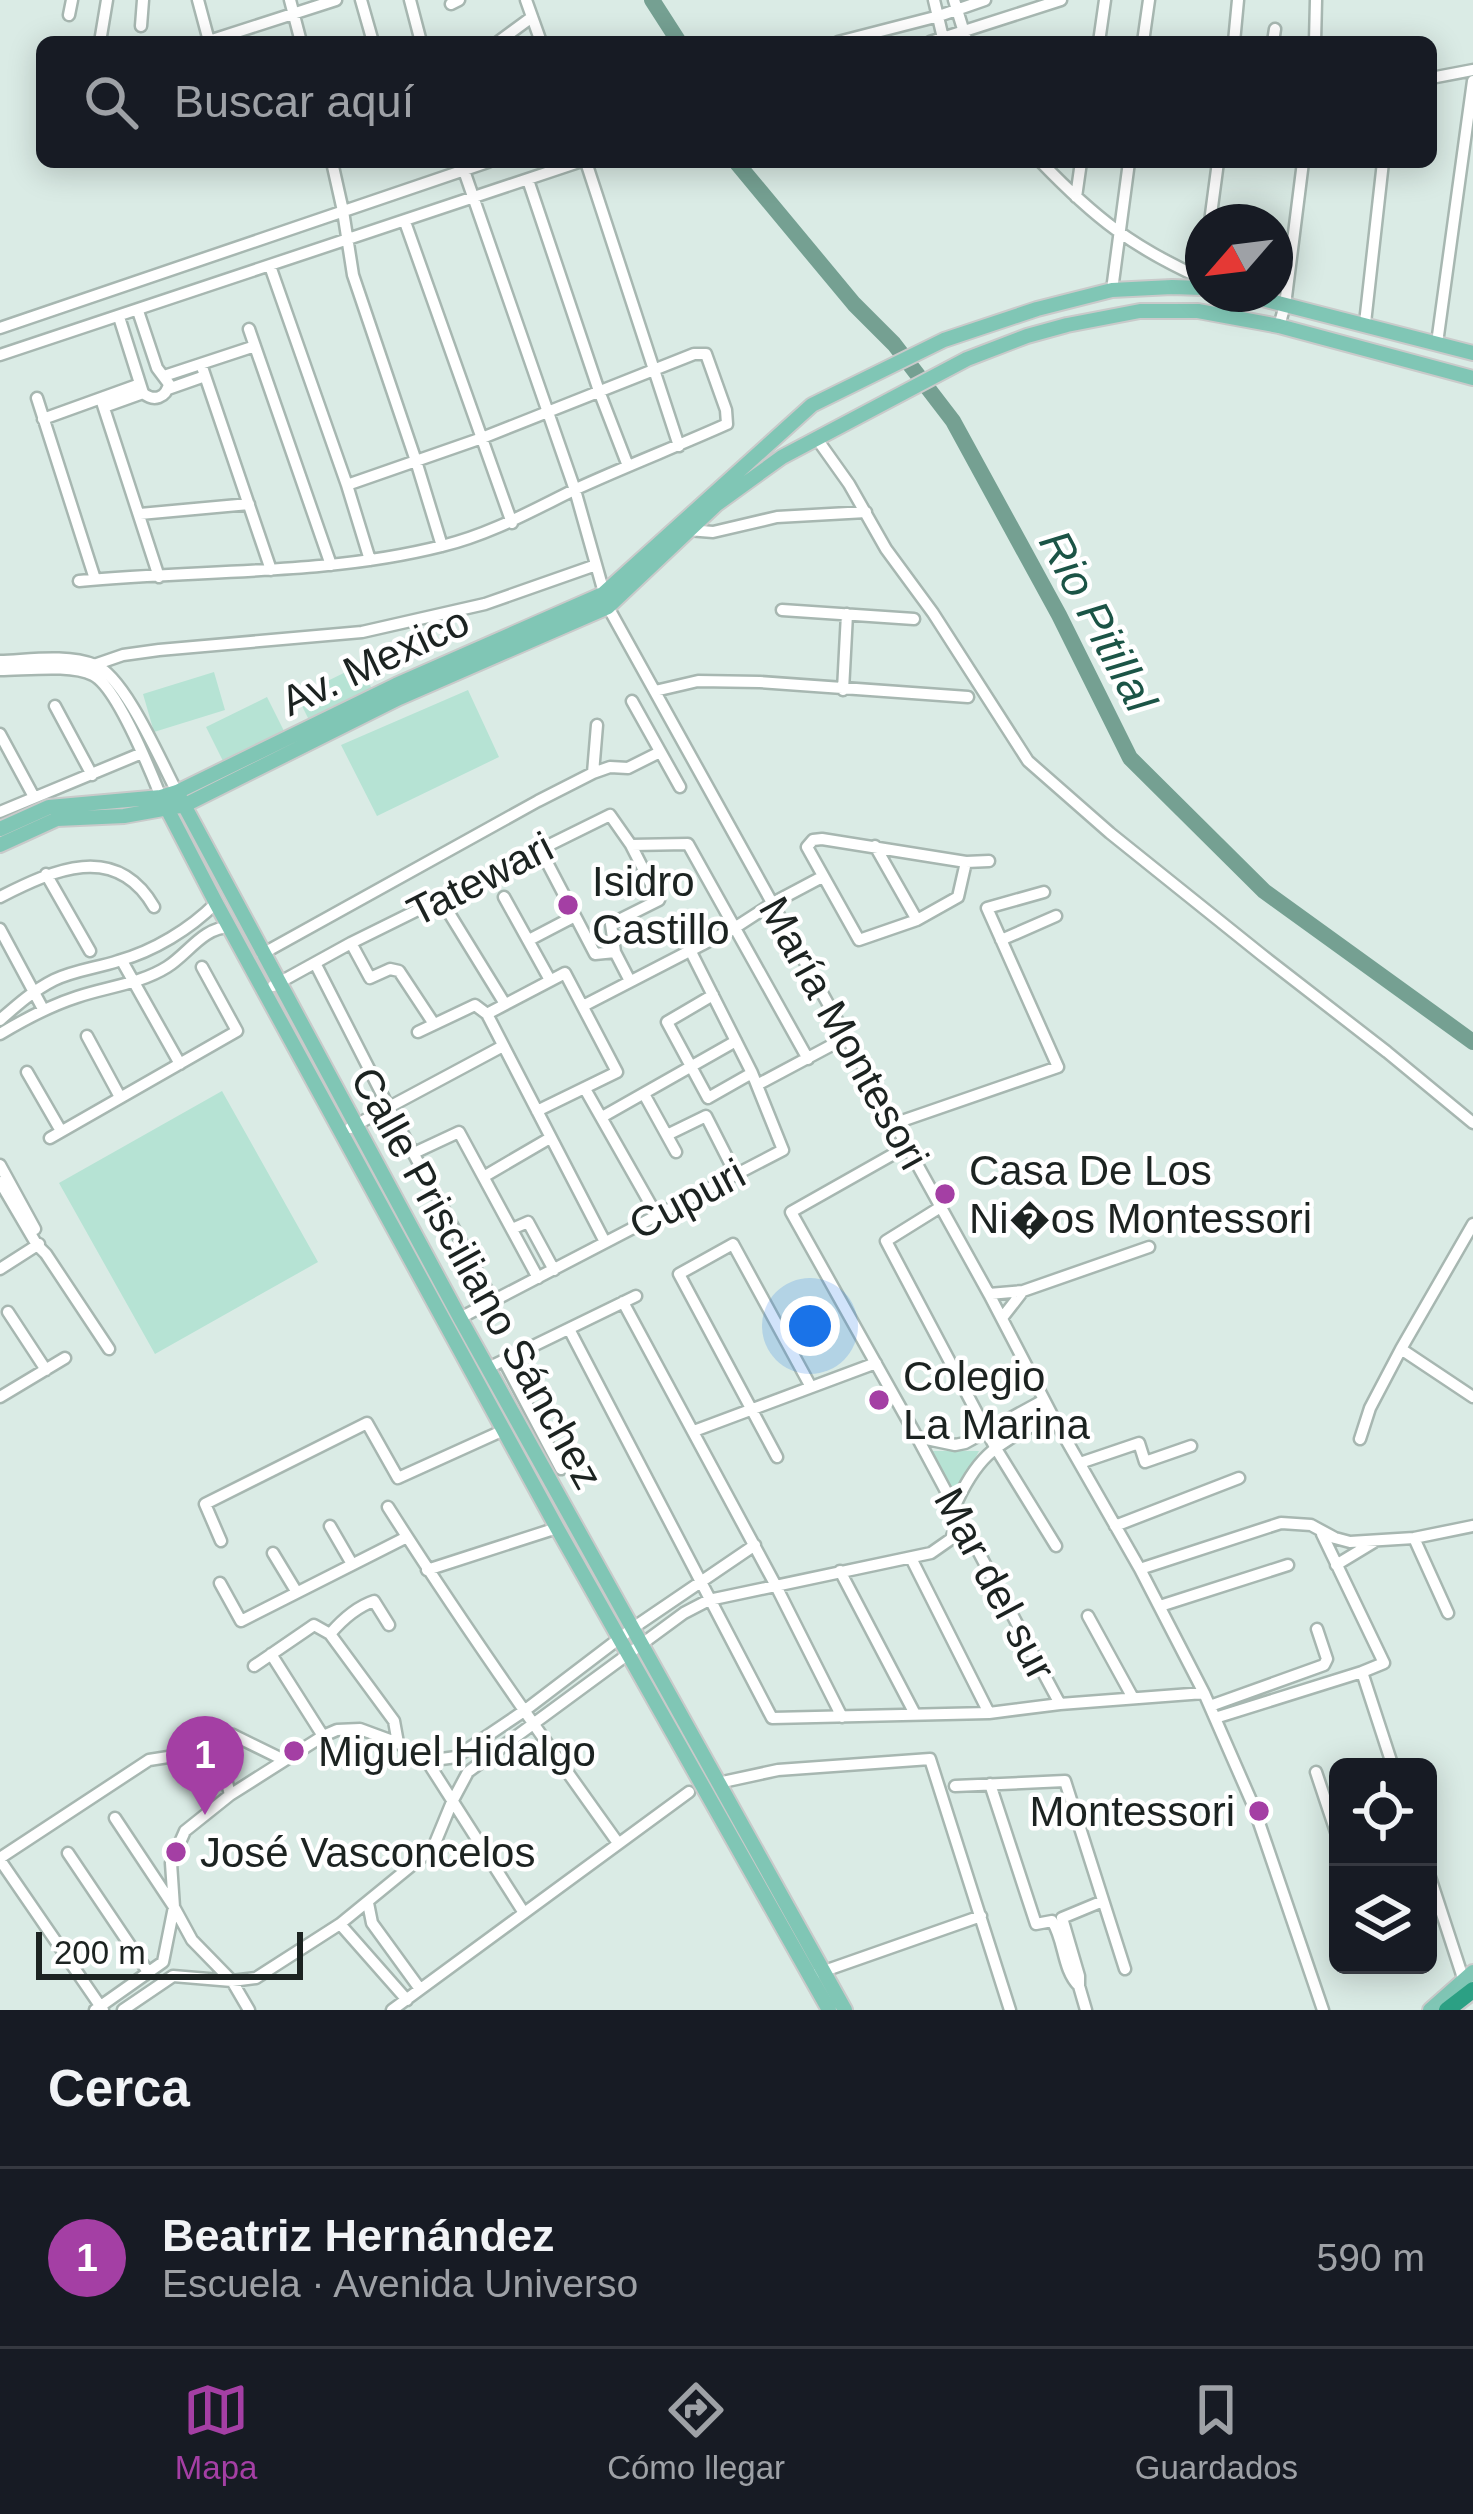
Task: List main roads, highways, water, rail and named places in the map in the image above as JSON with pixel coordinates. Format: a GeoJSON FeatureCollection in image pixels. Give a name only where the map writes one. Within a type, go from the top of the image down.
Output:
{"type":"FeatureCollection","features":[{"type":"Feature","properties":{"kind":"highway"},"geometry":{"type":"LineString","coordinates":[[1447,2010],[1470,1981]]}},
{"type":"Feature","properties":{"kind":"main road"},"geometry":{"type":"LineString","coordinates":[[606,601],[812,405],[950,338],[1037,309],[1112,290],[1185,284]]}},
{"type":"Feature","properties":{"kind":"main road"},"geometry":{"type":"LineString","coordinates":[[1293,307],[1473,352]]}},
{"type":"Feature","properties":{"kind":"main road"},"geometry":{"type":"LineString","coordinates":[[606,601],[716,504],[782,457],[960,363],[1067,325],[1140,311],[1198,311],[1279,326],[1473,377]]}},
{"type":"Feature","properties":{"kind":"main road","name":"Av. Mexico"},"geometry":{"type":"LineString","coordinates":[[172,801],[606,601]]}},
{"type":"Feature","properties":{"kind":"main road"},"geometry":{"type":"LineString","coordinates":[[0,829],[49,807],[172,801]]}},
{"type":"Feature","properties":{"kind":"main road"},"geometry":{"type":"LineString","coordinates":[[0,844],[57,819],[124,816],[172,801]]}},
{"type":"Feature","properties":{"kind":"main road","name":"Calle Prisciliano Sánchez"},"geometry":{"type":"LineString","coordinates":[[172,801],[216,902],[256,958]]}},
{"type":"Feature","properties":{"kind":"main road","name":"Calle Prisciliano Sánchez"},"geometry":{"type":"LineString","coordinates":[[172,801],[557,1528],[620,1640],[635,1649],[718,1783],[816,1974],[829,2010]]}},
{"type":"Feature","properties":{"kind":"main road","name":"Calle Prisciliano Sánchez"},"geometry":{"type":"LineString","coordinates":[[348,1129],[432,1262],[633,1628],[635,1649],[816,1974],[845,2010]]}},
{"type":"Feature","properties":{"kind":"main road"},"geometry":{"type":"LineString","coordinates":[[1430,2010],[1470,1981]]}},
{"type":"Feature","properties":{"kind":"waterway","name":"Rio Pitillal"},"geometry":{"type":"LineString","coordinates":[[652,0],[675,36]]}},
{"type":"Feature","properties":{"kind":"waterway","name":"Rio Pitillal"},"geometry":{"type":"LineString","coordinates":[[741,168],[854,304],[894,344],[953,421],[1059,615],[1130,758],[1264,891],[1473,1042]]}},
{"type":"Feature","properties":{"kind":"place","name":"Isidro Castillo"},"geometry":{"type":"Point","coordinates":[568,905]}},
{"type":"Feature","properties":{"kind":"place","name":"Casa De Los Ni�os Montessori"},"geometry":{"type":"Point","coordinates":[945,1194]}},
{"type":"Feature","properties":{"kind":"place","name":"Colegio La Marina"},"geometry":{"type":"Point","coordinates":[879,1400]}},
{"type":"Feature","properties":{"kind":"place","name":"Miguel Hidalgo"},"geometry":{"type":"Point","coordinates":[294,1751]}},
{"type":"Feature","properties":{"kind":"place","name":"Montessori"},"geometry":{"type":"Point","coordinates":[1259,1811]}},
{"type":"Feature","properties":{"kind":"place","name":"Beatriz Hernández"},"geometry":{"type":"Point","coordinates":[205,1815]}},
{"type":"Feature","properties":{"kind":"place","name":"José Vasconcelos"},"geometry":{"type":"Point","coordinates":[176,1852]}}]}
